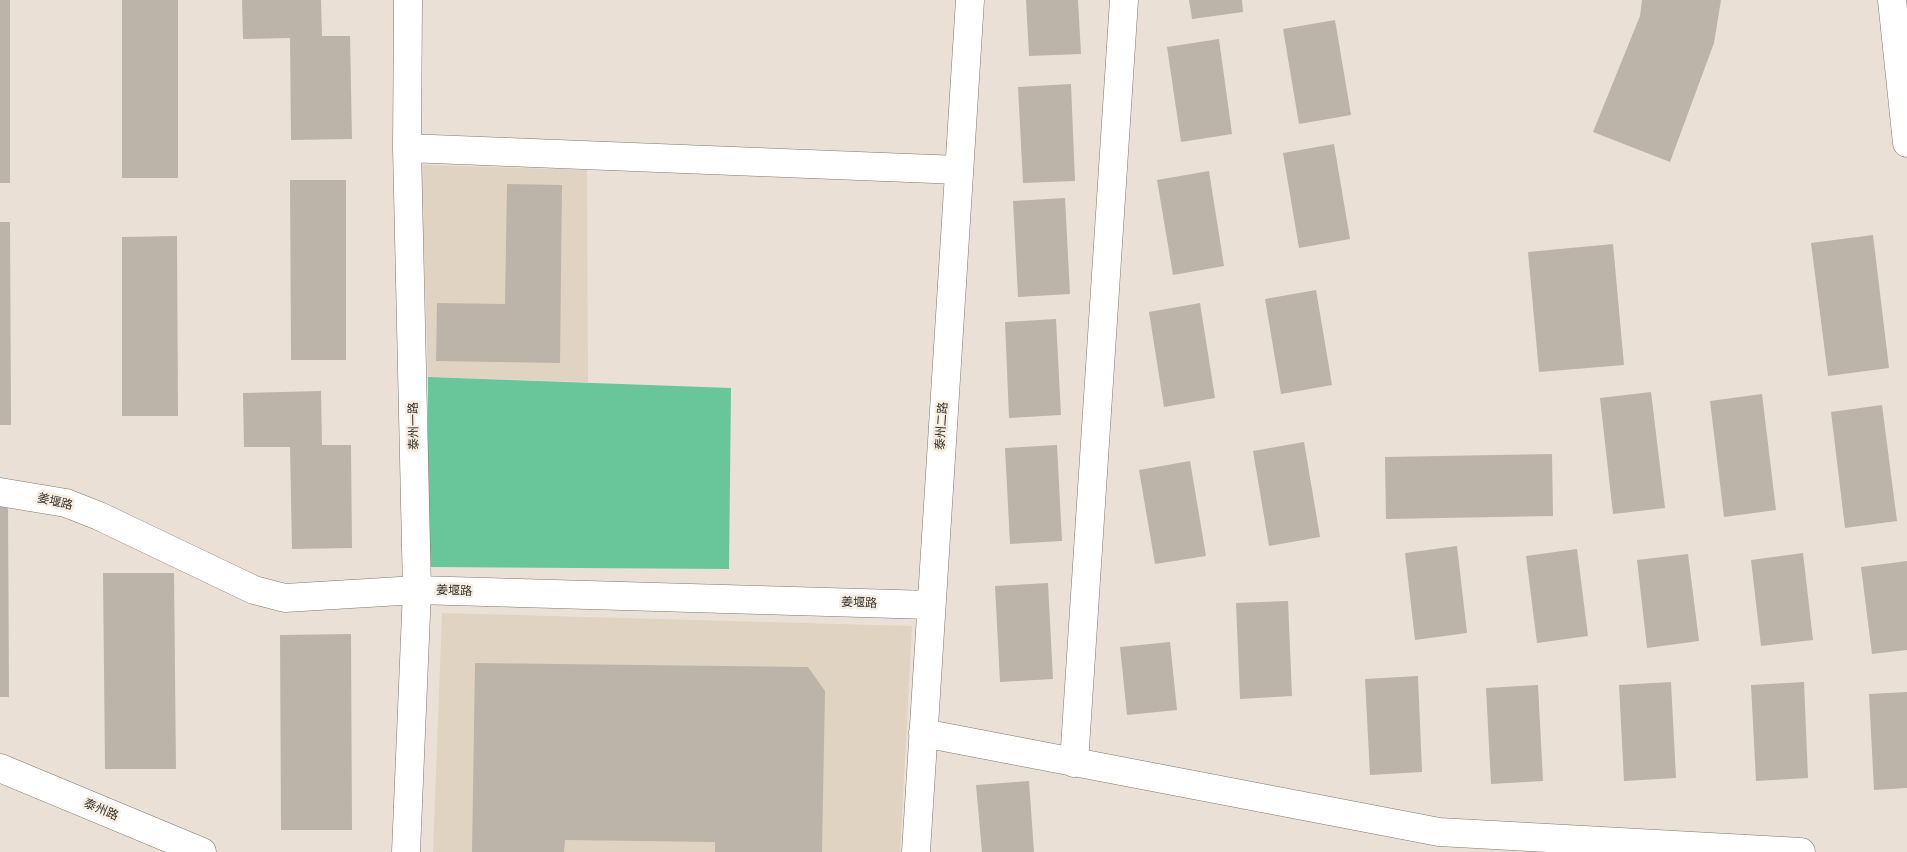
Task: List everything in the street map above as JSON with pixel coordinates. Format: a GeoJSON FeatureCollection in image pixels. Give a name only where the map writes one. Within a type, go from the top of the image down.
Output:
{"type":"FeatureCollection","features":[{"type":"Feature","properties":{"kind":"street","name":"泰州一路"},"geometry":{"type":"LineString","coordinates":[[406,852],[418,590],[407,148],[408,0]]}},
{"type":"Feature","properties":{"kind":"street","name":"泰州二路"},"geometry":{"type":"LineString","coordinates":[[916,852],[930,605],[970,0]]}},
{"type":"Feature","properties":{"kind":"street"},"geometry":{"type":"LineString","coordinates":[[1074,763],[1124,0]]}},
{"type":"Feature","properties":{"kind":"street"},"geometry":{"type":"LineString","coordinates":[[1892,0],[1907,143]]}},
{"type":"Feature","properties":{"kind":"street"},"geometry":{"type":"LineString","coordinates":[[407,148],[959,170]]}},
{"type":"Feature","properties":{"kind":"street","name":"姜堰路"},"geometry":{"type":"LineString","coordinates":[[0,492],[66,503],[99,516],[254,590],[285,598],[418,590],[930,605]]}},
{"type":"Feature","properties":{"kind":"street"},"geometry":{"type":"LineString","coordinates":[[922,733],[1439,832],[1800,852]]}},
{"type":"Feature","properties":{"kind":"street","name":"泰州路"},"geometry":{"type":"LineString","coordinates":[[0,768],[202,852]]}},
{"type":"Feature","properties":{"kind":"shaded area"},"geometry":{"type":"Polygon","coordinates":[[[421,165],[587,170],[588,382],[428,377],[421,165]]]}},
{"type":"Feature","properties":{"kind":"shaded area"},"geometry":{"type":"Polygon","coordinates":[[[442,613],[912,626],[900,852],[433,852],[442,613]]]}},
{"type":"Feature","properties":{"kind":"green space"},"geometry":{"type":"Polygon","coordinates":[[[428,377],[731,388],[729,569],[428,567],[428,377]]]}},
{"type":"Feature","properties":{"kind":"building"},"geometry":{"type":"Polygon","coordinates":[[[0,0],[10,0],[10,183],[0,183],[0,0]]]}},
{"type":"Feature","properties":{"kind":"building"},"geometry":{"type":"Polygon","coordinates":[[[122,0],[178,0],[178,178],[122,178],[122,0]]]}},
{"type":"Feature","properties":{"kind":"building"},"geometry":{"type":"Polygon","coordinates":[[[242,0],[321,0],[322,36],[350,36],[352,139],[291,140],[290,38],[243,39],[242,0]]]}},
{"type":"Feature","properties":{"kind":"building"},"geometry":{"type":"Polygon","coordinates":[[[1026,0],[1078,0],[1081,54],[1029,56],[1026,0]]]}},
{"type":"Feature","properties":{"kind":"building"},"geometry":{"type":"Polygon","coordinates":[[[1189,0],[1242,0],[1243,12],[1192,19],[1189,0]]]}},
{"type":"Feature","properties":{"kind":"building"},"geometry":{"type":"Polygon","coordinates":[[[1642,0],[1721,0],[1714,43],[1670,162],[1593,132],[1640,16],[1642,0]]]}},
{"type":"Feature","properties":{"kind":"building"},"geometry":{"type":"Polygon","coordinates":[[[1335,20],[1351,115],[1299,124],[1283,29],[1335,20]]]}},
{"type":"Feature","properties":{"kind":"building"},"geometry":{"type":"Polygon","coordinates":[[[1219,39],[1232,134],[1181,142],[1167,47],[1219,39]]]}},
{"type":"Feature","properties":{"kind":"building"},"geometry":{"type":"Polygon","coordinates":[[[1071,84],[1075,181],[1023,183],[1018,87],[1071,84]]]}},
{"type":"Feature","properties":{"kind":"building"},"geometry":{"type":"Polygon","coordinates":[[[1334,144],[1350,239],[1299,248],[1283,153],[1334,144]]]}},
{"type":"Feature","properties":{"kind":"building"},"geometry":{"type":"Polygon","coordinates":[[[1209,171],[1224,266],[1173,275],[1157,180],[1209,171]]]}},
{"type":"Feature","properties":{"kind":"building"},"geometry":{"type":"Polygon","coordinates":[[[290,180],[346,180],[346,360],[291,360],[290,180]]]}},
{"type":"Feature","properties":{"kind":"building"},"geometry":{"type":"Polygon","coordinates":[[[507,184],[562,185],[560,363],[436,361],[437,303],[505,304],[507,184]]]}},
{"type":"Feature","properties":{"kind":"building"},"geometry":{"type":"Polygon","coordinates":[[[1065,198],[1070,294],[1018,297],[1013,201],[1065,198]]]}},
{"type":"Feature","properties":{"kind":"building"},"geometry":{"type":"Polygon","coordinates":[[[0,222],[10,222],[11,425],[0,425],[0,222]]]}},
{"type":"Feature","properties":{"kind":"building"},"geometry":{"type":"Polygon","coordinates":[[[1873,235],[1889,368],[1828,376],[1811,243],[1873,235]]]}},
{"type":"Feature","properties":{"kind":"building"},"geometry":{"type":"Polygon","coordinates":[[[177,236],[178,416],[122,416],[122,237],[177,236]]]}},
{"type":"Feature","properties":{"kind":"building"},"geometry":{"type":"Polygon","coordinates":[[[1613,244],[1624,365],[1539,372],[1528,252],[1613,244]]]}},
{"type":"Feature","properties":{"kind":"building"},"geometry":{"type":"Polygon","coordinates":[[[1316,290],[1332,385],[1281,394],[1265,299],[1316,290]]]}},
{"type":"Feature","properties":{"kind":"building"},"geometry":{"type":"Polygon","coordinates":[[[1200,303],[1215,398],[1164,407],[1149,312],[1200,303]]]}},
{"type":"Feature","properties":{"kind":"building"},"geometry":{"type":"Polygon","coordinates":[[[1056,319],[1061,415],[1009,418],[1005,322],[1056,319]]]}},
{"type":"Feature","properties":{"kind":"building"},"geometry":{"type":"Polygon","coordinates":[[[321,391],[322,445],[351,445],[352,548],[292,549],[290,447],[244,447],[243,393],[321,391]]]}},
{"type":"Feature","properties":{"kind":"building"},"geometry":{"type":"Polygon","coordinates":[[[1651,392],[1665,508],[1613,514],[1600,398],[1651,392]]]}},
{"type":"Feature","properties":{"kind":"building"},"geometry":{"type":"Polygon","coordinates":[[[1762,394],[1776,510],[1724,517],[1710,401],[1762,394]]]}},
{"type":"Feature","properties":{"kind":"building"},"geometry":{"type":"Polygon","coordinates":[[[1882,405],[1897,521],[1845,528],[1831,412],[1882,405]]]}},
{"type":"Feature","properties":{"kind":"building"},"geometry":{"type":"Polygon","coordinates":[[[1304,442],[1320,537],[1269,546],[1253,451],[1304,442]]]}},
{"type":"Feature","properties":{"kind":"building"},"geometry":{"type":"Polygon","coordinates":[[[1057,445],[1062,541],[1010,544],[1005,448],[1057,445]]]}},
{"type":"Feature","properties":{"kind":"building"},"geometry":{"type":"Polygon","coordinates":[[[1552,454],[1553,516],[1386,519],[1385,457],[1552,454]]]}},
{"type":"Feature","properties":{"kind":"building"},"geometry":{"type":"Polygon","coordinates":[[[1190,461],[1206,556],[1155,564],[1139,470],[1190,461]]]}},
{"type":"Feature","properties":{"kind":"building"},"geometry":{"type":"Polygon","coordinates":[[[0,502],[8,502],[9,697],[0,697],[0,502]]]}},
{"type":"Feature","properties":{"kind":"building"},"geometry":{"type":"Polygon","coordinates":[[[1457,546],[1467,633],[1415,640],[1405,553],[1457,546]]]}},
{"type":"Feature","properties":{"kind":"building"},"geometry":{"type":"Polygon","coordinates":[[[1577,549],[1588,636],[1537,643],[1526,556],[1577,549]]]}},
{"type":"Feature","properties":{"kind":"building"},"geometry":{"type":"Polygon","coordinates":[[[1803,553],[1813,640],[1761,646],[1751,560],[1803,553]]]}},
{"type":"Feature","properties":{"kind":"building"},"geometry":{"type":"Polygon","coordinates":[[[1688,554],[1699,641],[1647,648],[1637,560],[1688,554]]]}},
{"type":"Feature","properties":{"kind":"building"},"geometry":{"type":"Polygon","coordinates":[[[1907,561],[1907,650],[1872,654],[1861,567],[1907,561]]]}},
{"type":"Feature","properties":{"kind":"building"},"geometry":{"type":"Polygon","coordinates":[[[103,573],[174,573],[176,769],[105,769],[103,573]]]}},
{"type":"Feature","properties":{"kind":"building"},"geometry":{"type":"Polygon","coordinates":[[[1048,583],[1053,679],[1000,682],[995,586],[1048,583]]]}},
{"type":"Feature","properties":{"kind":"building"},"geometry":{"type":"Polygon","coordinates":[[[1288,601],[1292,696],[1240,699],[1236,603],[1288,601]]]}},
{"type":"Feature","properties":{"kind":"building"},"geometry":{"type":"Polygon","coordinates":[[[351,634],[352,830],[281,830],[280,635],[351,634]]]}},
{"type":"Feature","properties":{"kind":"building"},"geometry":{"type":"Polygon","coordinates":[[[1170,642],[1177,710],[1127,715],[1120,647],[1170,642]]]}},
{"type":"Feature","properties":{"kind":"building"},"geometry":{"type":"Polygon","coordinates":[[[475,663],[808,667],[825,691],[822,852],[715,852],[715,842],[565,840],[564,852],[472,852],[475,663]]]}},
{"type":"Feature","properties":{"kind":"building"},"geometry":{"type":"Polygon","coordinates":[[[1418,676],[1422,772],[1370,775],[1365,679],[1418,676]]]}},
{"type":"Feature","properties":{"kind":"building"},"geometry":{"type":"Polygon","coordinates":[[[1671,682],[1676,778],[1624,781],[1619,685],[1671,682]]]}},
{"type":"Feature","properties":{"kind":"building"},"geometry":{"type":"Polygon","coordinates":[[[1804,682],[1808,778],[1756,781],[1751,685],[1804,682]]]}},
{"type":"Feature","properties":{"kind":"building"},"geometry":{"type":"Polygon","coordinates":[[[1538,685],[1543,781],[1491,784],[1486,688],[1538,685]]]}},
{"type":"Feature","properties":{"kind":"building"},"geometry":{"type":"Polygon","coordinates":[[[1907,692],[1907,788],[1874,790],[1869,694],[1907,692]]]}},
{"type":"Feature","properties":{"kind":"building"},"geometry":{"type":"Polygon","coordinates":[[[1029,781],[1034,852],[982,852],[976,785],[1029,781]]]}}]}
